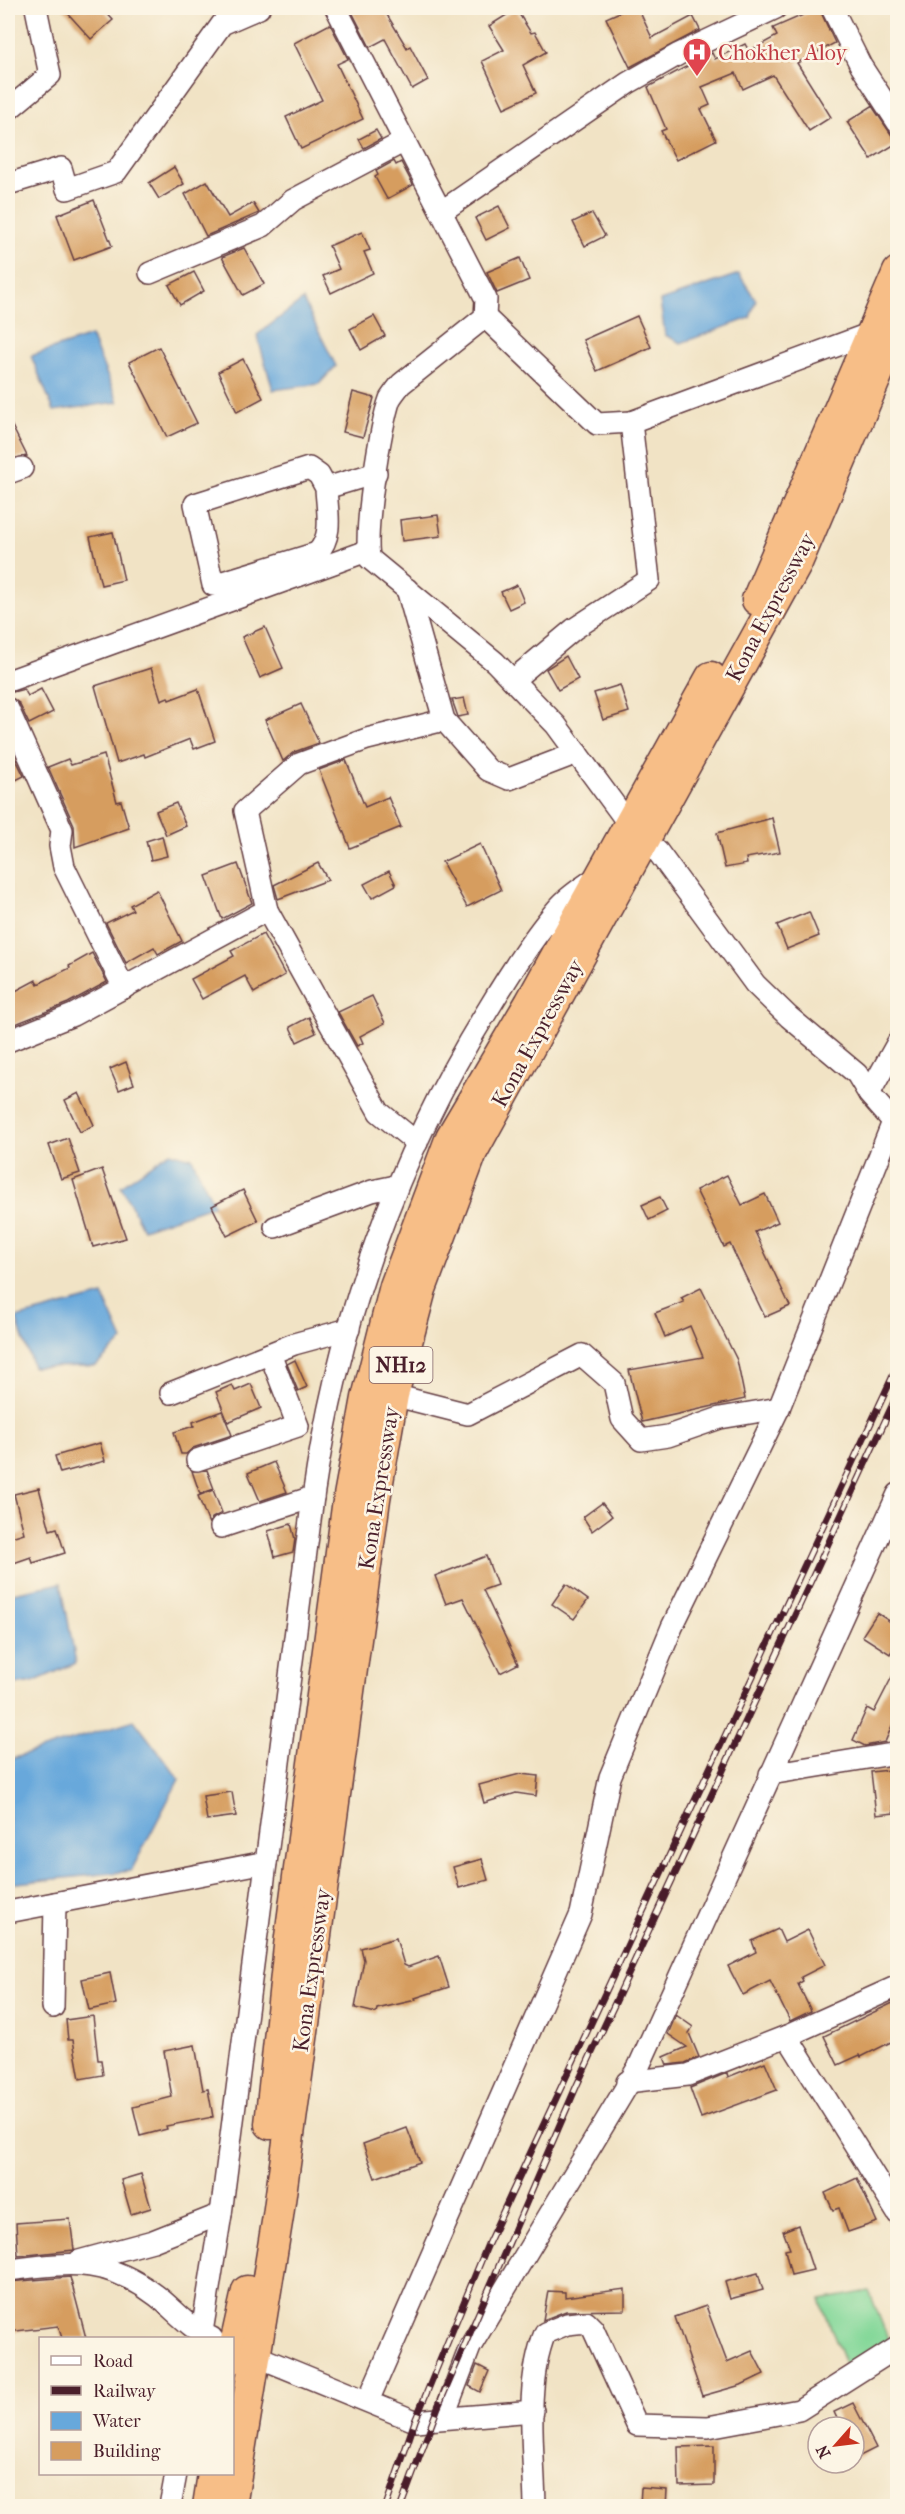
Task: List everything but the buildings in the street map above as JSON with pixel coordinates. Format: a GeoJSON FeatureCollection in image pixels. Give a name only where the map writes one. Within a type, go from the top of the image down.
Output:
{"type":"FeatureCollection","features":[{"type":"Feature","properties":{"kind":"highway","name":"Kona Expressway"},"geometry":{"type":"LineString","coordinates":[[228,2337],[279,2205],[375,1499],[393,1395],[421,1289],[472,1152],[637,830],[796,565],[884,330],[897,272]]}},
{"type":"Feature","properties":{"kind":"highway","name":"Kona Expressway"},"geometry":{"type":"LineString","coordinates":[[229,2337],[244,2311],[267,2150],[290,1937],[347,1507],[368,1398],[392,1297],[451,1137],[530,1003],[601,874],[637,830]]}},
{"type":"Feature","properties":{"kind":"highway"},"geometry":{"type":"LineString","coordinates":[[208,2506],[213,2475]]}},
{"type":"Feature","properties":{"kind":"highway","name":"Kona Expressway"},"geometry":{"type":"LineString","coordinates":[[230,2475],[231,2506]]}},
{"type":"Feature","properties":{"kind":"street"},"geometry":{"type":"LineString","coordinates":[[8,110],[50,75],[36,8]]}},
{"type":"Feature","properties":{"kind":"street"},"geometry":{"type":"LineString","coordinates":[[8,184],[61,168],[68,189],[116,172],[222,24],[259,8]]}},
{"type":"Feature","properties":{"kind":"street"},"geometry":{"type":"LineString","coordinates":[[336,8],[486,299],[486,317],[597,424],[631,422],[884,330]]}},
{"type":"Feature","properties":{"kind":"street"},"geometry":{"type":"LineString","coordinates":[[441,212],[628,83],[679,54],[776,8]]}},
{"type":"Feature","properties":{"kind":"street"},"geometry":{"type":"LineString","coordinates":[[832,8],[861,66],[897,123]]}},
{"type":"Feature","properties":{"kind":"street"},"geometry":{"type":"LineString","coordinates":[[150,273],[263,226],[293,200],[405,141]]}},
{"type":"Feature","properties":{"kind":"street"},"geometry":{"type":"LineString","coordinates":[[368,2401],[581,1914],[610,1777],[672,1627],[779,1408],[895,1124],[869,1094],[857,1074],[789,1017],[755,984],[556,725],[495,662],[370,559],[367,551],[376,473],[382,428],[391,398],[401,384],[486,317]]}},
{"type":"Feature","properties":{"kind":"street"},"geometry":{"type":"LineString","coordinates":[[513,680],[574,629],[649,580],[631,422]]}},
{"type":"Feature","properties":{"kind":"street"},"geometry":{"type":"LineString","coordinates":[[309,468],[319,475],[326,488],[328,535],[317,553],[213,585],[195,504],[309,468]]}},
{"type":"Feature","properties":{"kind":"street"},"geometry":{"type":"LineString","coordinates":[[326,488],[376,473]]}},
{"type":"Feature","properties":{"kind":"street"},"geometry":{"type":"LineString","coordinates":[[8,681],[367,551]]}},
{"type":"Feature","properties":{"kind":"street"},"geometry":{"type":"LineString","coordinates":[[407,589],[444,720],[488,770],[510,779],[577,753]]}},
{"type":"Feature","properties":{"kind":"street"},"geometry":{"type":"LineString","coordinates":[[8,710],[62,830],[60,846],[64,867],[124,988]]}},
{"type":"Feature","properties":{"kind":"street"},"geometry":{"type":"LineString","coordinates":[[417,1143],[379,1112],[267,910],[245,811],[298,764],[367,739],[444,720]]}},
{"type":"Feature","properties":{"kind":"street"},"geometry":{"type":"LineString","coordinates":[[224,2337],[220,2214],[320,1446],[349,1329],[368,1260],[396,1186],[461,1052],[519,959],[560,905],[601,874]]}},
{"type":"Feature","properties":{"kind":"street"},"geometry":{"type":"LineString","coordinates":[[8,1041],[73,1015],[267,910]]}},
{"type":"Feature","properties":{"kind":"street"},"geometry":{"type":"LineString","coordinates":[[869,1094],[897,1042]]}},
{"type":"Feature","properties":{"kind":"street"},"geometry":{"type":"LineString","coordinates":[[275,1227],[372,1191],[396,1186]]}},
{"type":"Feature","properties":{"kind":"street"},"geometry":{"type":"LineString","coordinates":[[171,1393],[270,1354],[349,1329]]}},
{"type":"Feature","properties":{"kind":"street"},"geometry":{"type":"LineString","coordinates":[[197,1460],[298,1426],[270,1354]]}},
{"type":"Feature","properties":{"kind":"street"},"geometry":{"type":"LineString","coordinates":[[393,1395],[468,1414],[582,1355],[614,1383],[622,1419],[641,1440],[668,1436],[720,1418],[779,1408]]}},
{"type":"Feature","properties":{"kind":"street"},"geometry":{"type":"LineString","coordinates":[[443,2418],[470,2347],[627,2082],[639,2066],[897,1494]]}},
{"type":"Feature","properties":{"kind":"street"},"geometry":{"type":"LineString","coordinates":[[221,1527],[313,1497]]}},
{"type":"Feature","properties":{"kind":"street"},"geometry":{"type":"LineString","coordinates":[[770,1774],[897,1753]]}},
{"type":"Feature","properties":{"kind":"street"},"geometry":{"type":"LineString","coordinates":[[8,1912],[266,1862]]}},
{"type":"Feature","properties":{"kind":"street"},"geometry":{"type":"LineString","coordinates":[[53,2007],[55,1903]]}},
{"type":"Feature","properties":{"kind":"street"},"geometry":{"type":"LineString","coordinates":[[627,2082],[688,2075],[787,2036],[897,1986]]}},
{"type":"Feature","properties":{"kind":"street"},"geometry":{"type":"LineString","coordinates":[[787,2036],[897,2214]]}},
{"type":"Feature","properties":{"kind":"street"},"geometry":{"type":"LineString","coordinates":[[8,2270],[72,2263],[153,2241],[220,2214]]}},
{"type":"Feature","properties":{"kind":"street"},"geometry":{"type":"LineString","coordinates":[[72,2263],[115,2270],[155,2295],[212,2337]]}},
{"type":"Feature","properties":{"kind":"street"},"geometry":{"type":"LineString","coordinates":[[535,2506],[532,2411],[537,2353],[545,2333],[567,2324],[586,2322],[593,2329],[637,2425],[708,2427],[799,2410],[897,2347]]}},
{"type":"Feature","properties":{"kind":"street"},"geometry":{"type":"LineString","coordinates":[[234,2350],[415,2421],[532,2411]]}},
{"type":"Feature","properties":{"kind":"street"},"geometry":{"type":"LineString","coordinates":[[170,2506],[176,2475]]}},
{"type":"Feature","properties":{"kind":"green space"},"geometry":{"type":"Polygon","coordinates":[[[869,2291],[889,2341],[847,2369],[820,2300],[869,2291]]]}},
{"type":"Feature","properties":{"kind":"water"},"geometry":{"type":"Polygon","coordinates":[[[739,274],[756,300],[750,318],[681,343],[665,335],[660,301],[739,274]]]}},
{"type":"Feature","properties":{"kind":"water"},"geometry":{"type":"Polygon","coordinates":[[[303,300],[336,366],[319,384],[273,390],[257,335],[303,300]]]}},
{"type":"Feature","properties":{"kind":"water"},"geometry":{"type":"Polygon","coordinates":[[[91,336],[118,402],[54,411],[31,356],[91,336]]]}},
{"type":"Feature","properties":{"kind":"water"},"geometry":{"type":"Polygon","coordinates":[[[170,1152],[192,1158],[214,1205],[143,1229],[121,1186],[170,1152]]]}},
{"type":"Feature","properties":{"kind":"water"},"geometry":{"type":"Polygon","coordinates":[[[103,1295],[123,1340],[96,1366],[33,1367],[16,1318],[103,1295]]]}},
{"type":"Feature","properties":{"kind":"water"},"geometry":{"type":"Polygon","coordinates":[[[61,1583],[76,1663],[33,1682],[8,1686],[8,1594],[61,1583]]]}},
{"type":"Feature","properties":{"kind":"water"},"geometry":{"type":"Polygon","coordinates":[[[134,1720],[179,1779],[131,1871],[8,1884],[8,1760],[134,1720]]]}},
{"type":"Feature","properties":{"kind":"railway"},"geometry":{"type":"LineString","coordinates":[[386,2506],[415,2421],[488,2244],[898,1365]]}},
{"type":"Feature","properties":{"kind":"railway"},"geometry":{"type":"LineString","coordinates":[[401,2506],[438,2407],[577,2085],[898,1393]]}},
{"type":"Feature","properties":{"kind":"place","name":"Chokher Aloy"},"geometry":{"type":"Point","coordinates":[697,78]}}]}
